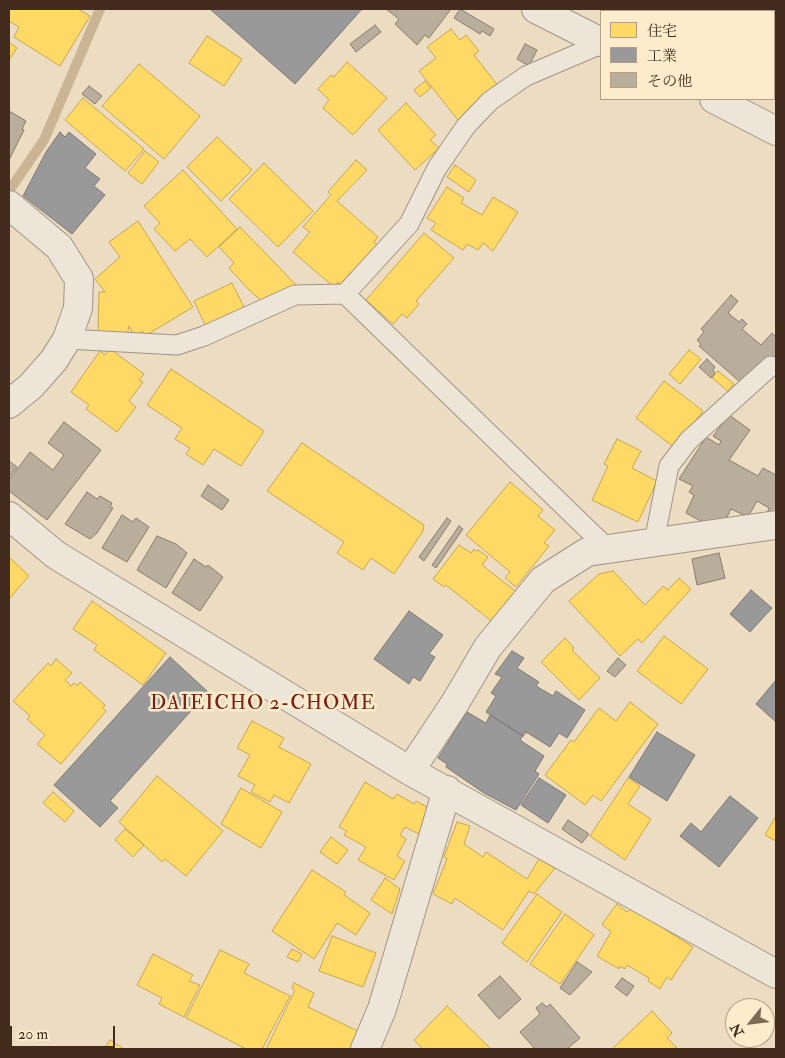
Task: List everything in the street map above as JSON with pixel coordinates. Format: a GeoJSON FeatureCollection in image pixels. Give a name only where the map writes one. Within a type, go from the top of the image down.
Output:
{"type":"FeatureCollection","features":[{"type":"Feature","properties":{"kind":"street"},"geometry":{"type":"LineString","coordinates":[[536,9],[600,42]]}},
{"type":"Feature","properties":{"kind":"street"},"geometry":{"type":"LineString","coordinates":[[716,100],[776,131]]}},
{"type":"Feature","properties":{"kind":"street"},"geometry":{"type":"LineString","coordinates":[[9,205],[59,247],[79,279],[78,308],[67,339],[54,360],[31,386],[9,404]]}},
{"type":"Feature","properties":{"kind":"street"},"geometry":{"type":"LineString","coordinates":[[9,516],[56,555],[410,771],[776,974]]}},
{"type":"Feature","properties":{"kind":"street"},"geometry":{"type":"LineString","coordinates":[[410,771],[455,704],[488,647],[543,580],[587,552],[776,525]]}},
{"type":"Feature","properties":{"kind":"street"},"geometry":{"type":"LineString","coordinates":[[365,1049],[382,1009],[447,790]]}},
{"type":"Feature","properties":{"kind":"lane"},"geometry":{"type":"LineString","coordinates":[[345,294],[409,224],[437,168],[466,126],[490,101],[526,76],[600,43]]}},
{"type":"Feature","properties":{"kind":"lane"},"geometry":{"type":"LineString","coordinates":[[67,339],[177,345],[204,336],[295,295],[345,294],[608,549]]}},
{"type":"Feature","properties":{"kind":"lane"},"geometry":{"type":"LineString","coordinates":[[654,542],[669,466],[689,440],[771,366]]}},
{"type":"Feature","properties":{"kind":"building: 住宅"},"geometry":{"type":"Polygon","coordinates":[[[9,9],[78,9],[90,16],[60,66],[14,37],[19,27],[9,21],[9,9]]]}},
{"type":"Feature","properties":{"kind":"building: 住宅"},"geometry":{"type":"Polygon","coordinates":[[[451,29],[460,40],[466,35],[479,51],[474,55],[499,87],[458,120],[419,71],[436,58],[427,47],[451,29]]]}},
{"type":"Feature","properties":{"kind":"building: 住宅"},"geometry":{"type":"Polygon","coordinates":[[[207,36],[242,59],[224,86],[189,63],[207,36]]]}},
{"type":"Feature","properties":{"kind":"building: 住宅"},"geometry":{"type":"Polygon","coordinates":[[[9,42],[17,48],[9,60],[9,42]]]}},
{"type":"Feature","properties":{"kind":"building: 住宅"},"geometry":{"type":"Polygon","coordinates":[[[347,62],[387,98],[353,135],[323,108],[329,100],[318,89],[331,75],[334,77],[347,62]]]}},
{"type":"Feature","properties":{"kind":"building: 住宅"},"geometry":{"type":"Polygon","coordinates":[[[139,64],[200,116],[164,159],[102,106],[139,64]]]}},
{"type":"Feature","properties":{"kind":"building: 住宅"},"geometry":{"type":"Polygon","coordinates":[[[425,81],[431,88],[420,97],[414,90],[425,81]]]}},
{"type":"Feature","properties":{"kind":"building: 住宅"},"geometry":{"type":"Polygon","coordinates":[[[83,98],[144,149],[125,171],[65,120],[83,98]]]}},
{"type":"Feature","properties":{"kind":"building: 住宅"},"geometry":{"type":"Polygon","coordinates":[[[406,103],[436,135],[430,140],[439,148],[415,170],[378,130],[406,103]]]}},
{"type":"Feature","properties":{"kind":"building: 住宅"},"geometry":{"type":"Polygon","coordinates":[[[217,137],[252,170],[221,201],[187,167],[217,137]]]}},
{"type":"Feature","properties":{"kind":"building: 住宅"},"geometry":{"type":"Polygon","coordinates":[[[145,151],[159,162],[142,184],[128,173],[145,151]]]}},
{"type":"Feature","properties":{"kind":"building: 住宅"},"geometry":{"type":"Polygon","coordinates":[[[356,160],[367,170],[337,201],[378,237],[374,242],[377,245],[361,263],[356,277],[351,272],[340,285],[338,282],[334,287],[293,252],[310,232],[303,227],[331,195],[328,192],[356,160]]]}},
{"type":"Feature","properties":{"kind":"building: 住宅"},"geometry":{"type":"Polygon","coordinates":[[[264,163],[313,211],[278,247],[229,199],[264,163]]]}},
{"type":"Feature","properties":{"kind":"building: 住宅"},"geometry":{"type":"Polygon","coordinates":[[[455,165],[476,180],[469,192],[447,177],[455,165]]]}},
{"type":"Feature","properties":{"kind":"building: 住宅"},"geometry":{"type":"Polygon","coordinates":[[[183,170],[237,229],[207,257],[190,239],[175,251],[154,229],[160,223],[144,206],[183,170]]]}},
{"type":"Feature","properties":{"kind":"building: 住宅"},"geometry":{"type":"Polygon","coordinates":[[[447,187],[464,198],[461,203],[482,215],[493,197],[518,212],[493,251],[483,243],[478,250],[467,244],[463,250],[431,230],[436,223],[427,218],[447,187]]]}},
{"type":"Feature","properties":{"kind":"building: 住宅"},"geometry":{"type":"Polygon","coordinates":[[[138,221],[193,307],[145,336],[142,331],[134,336],[129,326],[127,335],[98,333],[99,292],[105,292],[95,279],[120,257],[109,242],[138,221]]]}},
{"type":"Feature","properties":{"kind":"building: 住宅"},"geometry":{"type":"Polygon","coordinates":[[[240,227],[296,285],[264,303],[249,290],[229,268],[234,263],[219,247],[240,227]]]}},
{"type":"Feature","properties":{"kind":"building: 住宅"},"geometry":{"type":"Polygon","coordinates":[[[424,233],[454,258],[416,301],[419,304],[407,318],[402,314],[393,324],[366,300],[424,233]]]}},
{"type":"Feature","properties":{"kind":"building: 住宅"},"geometry":{"type":"Polygon","coordinates":[[[232,283],[246,311],[207,329],[194,301],[232,283]]]}},
{"type":"Feature","properties":{"kind":"building: 住宅"},"geometry":{"type":"Polygon","coordinates":[[[110,349],[144,374],[139,380],[143,382],[129,401],[136,407],[117,432],[86,409],[89,405],[71,392],[100,351],[105,355],[110,349]]]}},
{"type":"Feature","properties":{"kind":"building: 住宅"},"geometry":{"type":"Polygon","coordinates":[[[689,350],[701,359],[680,384],[669,374],[689,350]]]}},
{"type":"Feature","properties":{"kind":"building: 住宅"},"geometry":{"type":"Polygon","coordinates":[[[171,369],[264,431],[241,466],[214,449],[203,465],[186,454],[190,448],[175,439],[182,428],[147,405],[171,369]]]}},
{"type":"Feature","properties":{"kind":"building: 住宅"},"geometry":{"type":"Polygon","coordinates":[[[718,371],[734,384],[728,391],[712,378],[718,371]]]}},
{"type":"Feature","properties":{"kind":"building: 住宅"},"geometry":{"type":"Polygon","coordinates":[[[664,381],[703,411],[675,448],[636,418],[664,381]]]}},
{"type":"Feature","properties":{"kind":"building: 住宅"},"geometry":{"type":"Polygon","coordinates":[[[617,439],[641,451],[632,468],[657,481],[638,522],[592,500],[608,466],[604,464],[617,439]]]}},
{"type":"Feature","properties":{"kind":"building: 住宅"},"geometry":{"type":"Polygon","coordinates":[[[302,443],[424,525],[423,531],[394,574],[371,558],[363,570],[337,553],[344,542],[267,491],[302,443]]]}},
{"type":"Feature","properties":{"kind":"building: 住宅"},"geometry":{"type":"Polygon","coordinates":[[[510,482],[543,510],[538,516],[555,530],[544,543],[549,546],[516,587],[505,578],[510,572],[466,535],[510,482]]]}},
{"type":"Feature","properties":{"kind":"building: 住宅"},"geometry":{"type":"Polygon","coordinates":[[[459,545],[471,553],[474,549],[488,557],[482,565],[519,594],[495,624],[446,585],[444,587],[433,579],[459,545]]]}},
{"type":"Feature","properties":{"kind":"building: 住宅"},"geometry":{"type":"Polygon","coordinates":[[[9,557],[29,576],[9,599],[9,557]]]}},
{"type":"Feature","properties":{"kind":"building: 住宅"},"geometry":{"type":"Polygon","coordinates":[[[613,571],[645,605],[663,586],[668,590],[679,578],[691,589],[642,643],[638,639],[620,656],[569,601],[599,574],[613,571]]]}},
{"type":"Feature","properties":{"kind":"building: 住宅"},"geometry":{"type":"Polygon","coordinates":[[[92,601],[166,653],[143,685],[94,650],[97,645],[73,629],[92,601]]]}},
{"type":"Feature","properties":{"kind":"building: 住宅"},"geometry":{"type":"Polygon","coordinates":[[[664,636],[708,669],[681,704],[637,671],[664,636]]]}},
{"type":"Feature","properties":{"kind":"building: 住宅"},"geometry":{"type":"Polygon","coordinates":[[[565,638],[574,648],[572,650],[600,678],[579,700],[541,662],[565,638]]]}},
{"type":"Feature","properties":{"kind":"building: 住宅"},"geometry":{"type":"Polygon","coordinates":[[[56,659],[72,673],[65,680],[71,686],[74,683],[77,686],[80,682],[105,705],[103,708],[106,711],[61,764],[37,744],[45,735],[27,719],[30,716],[13,701],[48,663],[51,666],[56,659]]]}},
{"type":"Feature","properties":{"kind":"building: 住宅"},"geometry":{"type":"Polygon","coordinates":[[[630,702],[658,724],[601,801],[593,795],[585,805],[545,775],[571,740],[574,742],[599,708],[616,721],[630,702]]]}},
{"type":"Feature","properties":{"kind":"building: 住宅"},"geometry":{"type":"Polygon","coordinates":[[[252,721],[284,738],[279,747],[311,764],[289,803],[274,795],[270,802],[251,792],[255,785],[238,776],[250,755],[237,748],[252,721]]]}},
{"type":"Feature","properties":{"kind":"building: 住宅"},"geometry":{"type":"Polygon","coordinates":[[[157,776],[223,831],[186,876],[165,859],[162,862],[119,822],[157,776]]]}},
{"type":"Feature","properties":{"kind":"building: 住宅"},"geometry":{"type":"Polygon","coordinates":[[[628,778],[640,786],[628,804],[651,819],[625,860],[590,836],[628,778]]]}},
{"type":"Feature","properties":{"kind":"building: 住宅"},"geometry":{"type":"Polygon","coordinates":[[[365,782],[393,799],[397,794],[414,804],[416,801],[427,807],[419,834],[405,827],[400,835],[406,839],[397,856],[405,861],[394,880],[358,860],[366,847],[344,835],[347,831],[339,827],[365,782]]]}},
{"type":"Feature","properties":{"kind":"building: 住宅"},"geometry":{"type":"Polygon","coordinates":[[[241,788],[282,812],[261,848],[221,824],[241,788]]]}},
{"type":"Feature","properties":{"kind":"building: 住宅"},"geometry":{"type":"Polygon","coordinates":[[[53,792],[74,811],[65,822],[43,803],[53,792]]]}},
{"type":"Feature","properties":{"kind":"building: 住宅"},"geometry":{"type":"Polygon","coordinates":[[[776,816],[776,841],[765,835],[776,816]]]}},
{"type":"Feature","properties":{"kind":"building: 住宅"},"geometry":{"type":"Polygon","coordinates":[[[457,822],[470,826],[464,844],[483,857],[486,852],[527,879],[539,859],[555,868],[534,894],[529,891],[503,930],[455,898],[452,904],[433,894],[447,859],[444,857],[457,822]]]}},
{"type":"Feature","properties":{"kind":"building: 住宅"},"geometry":{"type":"Polygon","coordinates":[[[125,829],[144,845],[133,857],[115,840],[125,829]]]}},
{"type":"Feature","properties":{"kind":"building: 住宅"},"geometry":{"type":"Polygon","coordinates":[[[331,837],[348,850],[337,864],[320,852],[331,837]]]}},
{"type":"Feature","properties":{"kind":"building: 住宅"},"geometry":{"type":"Polygon","coordinates":[[[312,870],[346,892],[344,895],[370,913],[356,935],[337,923],[314,959],[272,931],[312,870]]]}},
{"type":"Feature","properties":{"kind":"building: 住宅"},"geometry":{"type":"Polygon","coordinates":[[[385,878],[400,889],[392,914],[371,900],[385,878]]]}},
{"type":"Feature","properties":{"kind":"building: 住宅"},"geometry":{"type":"Polygon","coordinates":[[[537,894],[562,912],[527,962],[502,943],[537,894]]]}},
{"type":"Feature","properties":{"kind":"building: 住宅"},"geometry":{"type":"Polygon","coordinates":[[[617,904],[627,912],[631,908],[693,947],[671,980],[667,977],[660,989],[648,981],[649,978],[627,965],[625,969],[620,966],[619,969],[597,956],[611,932],[602,924],[617,904]]]}},
{"type":"Feature","properties":{"kind":"building: 住宅"},"geometry":{"type":"Polygon","coordinates":[[[565,914],[594,935],[560,984],[530,964],[565,914]]]}},
{"type":"Feature","properties":{"kind":"building: 住宅"},"geometry":{"type":"Polygon","coordinates":[[[332,936],[376,953],[363,987],[319,971],[332,936]]]}},
{"type":"Feature","properties":{"kind":"building: 住宅"},"geometry":{"type":"Polygon","coordinates":[[[292,949],[302,954],[298,962],[287,957],[292,949]]]}},
{"type":"Feature","properties":{"kind":"building: 住宅"},"geometry":{"type":"Polygon","coordinates":[[[220,950],[249,964],[244,973],[290,996],[262,1049],[246,1049],[186,1018],[220,950]]]}},
{"type":"Feature","properties":{"kind":"building: 住宅"},"geometry":{"type":"Polygon","coordinates":[[[153,954],[193,975],[189,981],[200,985],[184,1017],[159,1004],[162,998],[137,985],[153,954]]]}},
{"type":"Feature","properties":{"kind":"building: 住宅"},"geometry":{"type":"Polygon","coordinates":[[[294,983],[314,993],[308,1007],[360,1032],[352,1049],[266,1049],[295,990],[292,988],[294,983]]]}},
{"type":"Feature","properties":{"kind":"building: 住宅"},"geometry":{"type":"Polygon","coordinates":[[[447,1006],[491,1049],[423,1049],[414,1040],[447,1006]]]}},
{"type":"Feature","properties":{"kind":"building: 住宅"},"geometry":{"type":"Polygon","coordinates":[[[652,1011],[672,1033],[667,1038],[678,1049],[612,1049],[652,1011]]]}},
{"type":"Feature","properties":{"kind":"building: 住宅"},"geometry":{"type":"Polygon","coordinates":[[[110,1040],[124,1049],[104,1049],[110,1040]]]}},
{"type":"Feature","properties":{"kind":"building: 工業"},"geometry":{"type":"Polygon","coordinates":[[[210,9],[362,9],[295,84],[210,9]]]}},
{"type":"Feature","properties":{"kind":"building: 工業"},"geometry":{"type":"Polygon","coordinates":[[[60,132],[65,137],[69,132],[96,154],[85,168],[100,179],[94,186],[105,195],[72,234],[23,196],[46,152],[60,132]]]}},
{"type":"Feature","properties":{"kind":"building: 工業"},"geometry":{"type":"Polygon","coordinates":[[[751,590],[772,608],[750,632],[730,614],[751,590]]]}},
{"type":"Feature","properties":{"kind":"building: 工業"},"geometry":{"type":"Polygon","coordinates":[[[409,611],[443,635],[429,654],[435,657],[420,681],[413,677],[409,684],[374,659],[409,611]]]}},
{"type":"Feature","properties":{"kind":"building: 工業"},"geometry":{"type":"Polygon","coordinates":[[[512,651],[524,658],[517,668],[539,682],[536,686],[553,696],[556,691],[585,710],[567,738],[559,733],[550,747],[526,732],[523,736],[486,712],[496,696],[491,693],[502,677],[495,674],[512,651]]]}},
{"type":"Feature","properties":{"kind":"building: 工業"},"geometry":{"type":"Polygon","coordinates":[[[170,657],[208,692],[110,801],[118,808],[100,827],[54,785],[170,657]]]}},
{"type":"Feature","properties":{"kind":"building: 工業"},"geometry":{"type":"Polygon","coordinates":[[[776,680],[776,722],[756,704],[776,680]]]}},
{"type":"Feature","properties":{"kind":"building: 工業"},"geometry":{"type":"Polygon","coordinates":[[[467,712],[486,723],[490,715],[523,736],[520,740],[544,756],[535,771],[539,774],[516,810],[484,793],[446,767],[447,764],[438,758],[467,712]]]}},
{"type":"Feature","properties":{"kind":"building: 工業"},"geometry":{"type":"Polygon","coordinates":[[[657,732],[695,755],[667,801],[629,777],[657,732]]]}},
{"type":"Feature","properties":{"kind":"building: 工業"},"geometry":{"type":"Polygon","coordinates":[[[539,778],[566,795],[548,823],[521,805],[539,778]]]}},
{"type":"Feature","properties":{"kind":"building: 工業"},"geometry":{"type":"Polygon","coordinates":[[[730,796],[758,818],[719,867],[680,836],[691,823],[701,832],[730,796]]]}},
{"type":"Feature","properties":{"kind":"building: その他"},"geometry":{"type":"Polygon","coordinates":[[[386,9],[451,9],[429,38],[425,35],[417,45],[395,24],[399,19],[386,9]]]}},
{"type":"Feature","properties":{"kind":"building: その他"},"geometry":{"type":"Polygon","coordinates":[[[460,9],[494,29],[490,36],[482,31],[480,34],[454,18],[460,9]]]}},
{"type":"Feature","properties":{"kind":"building: その他"},"geometry":{"type":"Polygon","coordinates":[[[375,25],[381,32],[356,52],[350,44],[375,25]]]}},
{"type":"Feature","properties":{"kind":"building: その他"},"geometry":{"type":"Polygon","coordinates":[[[525,44],[537,50],[529,66],[517,59],[525,44]]]}},
{"type":"Feature","properties":{"kind":"building: その他"},"geometry":{"type":"Polygon","coordinates":[[[89,86],[102,96],[95,104],[82,94],[89,86]]]}},
{"type":"Feature","properties":{"kind":"building: その他"},"geometry":{"type":"Polygon","coordinates":[[[9,111],[26,121],[22,129],[24,130],[9,160],[9,111]]]}},
{"type":"Feature","properties":{"kind":"building: その他"},"geometry":{"type":"Polygon","coordinates":[[[731,295],[738,301],[728,313],[739,322],[742,319],[747,324],[742,329],[761,345],[772,333],[776,337],[776,360],[752,375],[749,372],[740,382],[699,346],[701,344],[697,340],[704,332],[701,329],[731,295]]]}},
{"type":"Feature","properties":{"kind":"building: その他"},"geometry":{"type":"Polygon","coordinates":[[[707,359],[715,367],[713,370],[715,373],[711,378],[699,367],[707,359]]]}},
{"type":"Feature","properties":{"kind":"building: その他"},"geometry":{"type":"Polygon","coordinates":[[[729,415],[750,430],[729,460],[758,476],[763,468],[776,475],[776,513],[766,515],[769,508],[757,501],[748,517],[731,509],[724,523],[708,525],[686,513],[694,495],[689,492],[693,486],[679,479],[706,437],[719,445],[721,441],[713,436],[729,415]]]}},
{"type":"Feature","properties":{"kind":"building: その他"},"geometry":{"type":"Polygon","coordinates":[[[64,422],[101,450],[47,520],[9,491],[9,480],[30,452],[53,470],[64,455],[48,443],[64,422]]]}},
{"type":"Feature","properties":{"kind":"building: その他"},"geometry":{"type":"Polygon","coordinates":[[[9,461],[17,467],[9,477],[9,461]]]}},
{"type":"Feature","properties":{"kind":"building: その他"},"geometry":{"type":"Polygon","coordinates":[[[208,485],[229,500],[222,510],[201,496],[208,485]]]}},
{"type":"Feature","properties":{"kind":"building: その他"},"geometry":{"type":"Polygon","coordinates":[[[87,492],[97,499],[100,496],[112,503],[110,507],[113,508],[97,533],[90,539],[65,524],[87,492]]]}},
{"type":"Feature","properties":{"kind":"building: その他"},"geometry":{"type":"Polygon","coordinates":[[[122,515],[133,522],[136,518],[149,527],[127,562],[102,548],[122,515]]]}},
{"type":"Feature","properties":{"kind":"building: その他"},"geometry":{"type":"Polygon","coordinates":[[[447,518],[451,521],[424,561],[419,557],[447,518]]]}},
{"type":"Feature","properties":{"kind":"building: その他"},"geometry":{"type":"Polygon","coordinates":[[[459,526],[463,529],[436,568],[432,565],[459,526]]]}},
{"type":"Feature","properties":{"kind":"building: その他"},"geometry":{"type":"Polygon","coordinates":[[[157,536],[176,544],[187,553],[166,588],[137,570],[157,536]]]}},
{"type":"Feature","properties":{"kind":"building: その他"},"geometry":{"type":"Polygon","coordinates":[[[719,553],[725,578],[697,585],[692,559],[719,553]]]}},
{"type":"Feature","properties":{"kind":"building: その他"},"geometry":{"type":"Polygon","coordinates":[[[194,559],[206,567],[208,565],[223,577],[200,611],[172,593],[194,559]]]}},
{"type":"Feature","properties":{"kind":"building: その他"},"geometry":{"type":"Polygon","coordinates":[[[618,658],[626,665],[615,677],[607,671],[618,658]]]}},
{"type":"Feature","properties":{"kind":"building: その他"},"geometry":{"type":"Polygon","coordinates":[[[568,820],[589,834],[582,843],[562,829],[568,820]]]}},
{"type":"Feature","properties":{"kind":"building: その他"},"geometry":{"type":"Polygon","coordinates":[[[577,962],[592,972],[570,995],[560,988],[577,962]]]}},
{"type":"Feature","properties":{"kind":"building: その他"},"geometry":{"type":"Polygon","coordinates":[[[500,976],[521,999],[499,1019],[478,995],[500,976]]]}},
{"type":"Feature","properties":{"kind":"building: その他"},"geometry":{"type":"Polygon","coordinates":[[[622,978],[634,986],[627,996],[615,987],[622,978]]]}},
{"type":"Feature","properties":{"kind":"building: その他"},"geometry":{"type":"Polygon","coordinates":[[[542,1003],[547,1007],[550,1004],[580,1038],[567,1049],[535,1049],[520,1032],[540,1014],[536,1008],[542,1003]]]}},
{"type":"Feature","properties":{"kind":"waterway"},"geometry":{"type":"LineString","coordinates":[[9,191],[44,140],[100,9]]}},
{"type":"Feature","properties":{"kind":"district","name":"DAIEICHO 2-CHOME"},"geometry":{"type":"Point","coordinates":[263,705]}}]}
